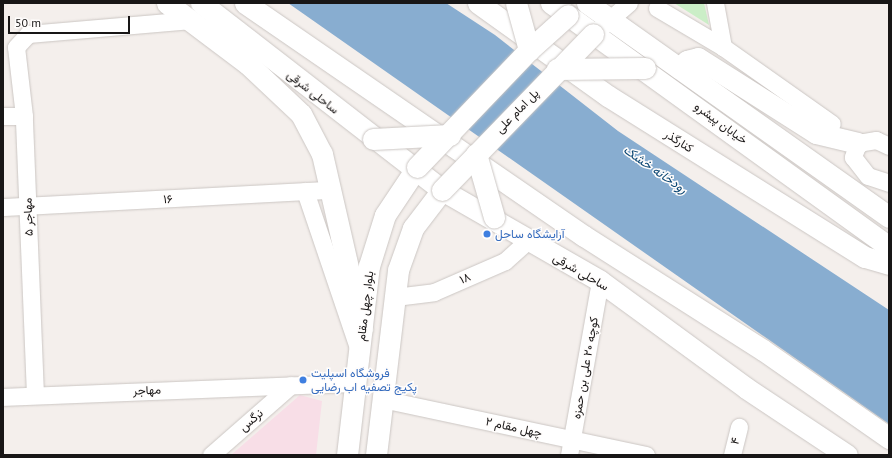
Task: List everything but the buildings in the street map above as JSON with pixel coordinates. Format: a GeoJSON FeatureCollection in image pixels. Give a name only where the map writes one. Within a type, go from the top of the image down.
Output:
{"type":"FeatureCollection","features":[{"type":"Feature","properties":{"kind":"main road","name":"ساحلی شرقی"},"geometry":{"type":"LineString","coordinates":[[167,3],[196,12],[373,139],[417,167],[442,190],[494,217],[527,241],[600,281],[746,388],[847,455]]}},
{"type":"Feature","properties":{"kind":"main road"},"geometry":{"type":"LineString","coordinates":[[245,3],[584,236],[763,350],[889,438]]}},
{"type":"Feature","properties":{"kind":"main road","name":"کنارگذر"},"geometry":{"type":"LineString","coordinates":[[478,3],[608,96],[865,257],[889,264]]}},
{"type":"Feature","properties":{"kind":"main road"},"geometry":{"type":"LineString","coordinates":[[516,3],[529,50]]}},
{"type":"Feature","properties":{"kind":"main road","name":"خیابان پیشرو"},"geometry":{"type":"LineString","coordinates":[[551,3],[593,34],[645,68],[889,247]]}},
{"type":"Feature","properties":{"kind":"main road"},"geometry":{"type":"LineString","coordinates":[[417,167],[450,135],[529,50],[568,15],[587,3]]}},
{"type":"Feature","properties":{"kind":"main road","name":"خیابان پیشرو"},"geometry":{"type":"LineString","coordinates":[[587,3],[679,68],[812,166],[889,217]]}},
{"type":"Feature","properties":{"kind":"main road","name":"ساحلی شرقی"},"geometry":{"type":"LineString","coordinates":[[196,12],[276,87],[301,114],[322,154],[332,190],[362,328]]}},
{"type":"Feature","properties":{"kind":"main road","name":"پل امام علی"},"geometry":{"type":"LineString","coordinates":[[442,190],[557,69],[593,34]]}},
{"type":"Feature","properties":{"kind":"main road"},"geometry":{"type":"LineString","coordinates":[[679,68],[687,61],[698,58],[816,133],[878,141]]}},
{"type":"Feature","properties":{"kind":"main road"},"geometry":{"type":"LineString","coordinates":[[557,69],[645,68]]}},
{"type":"Feature","properties":{"kind":"main road"},"geometry":{"type":"LineString","coordinates":[[373,139],[450,135]]}},
{"type":"Feature","properties":{"kind":"main road"},"geometry":{"type":"LineString","coordinates":[[476,154],[494,217]]}},
{"type":"Feature","properties":{"kind":"main road","name":"بلوار چهل مقام"},"geometry":{"type":"LineString","coordinates":[[347,455],[369,266],[385,215],[417,167]]}},
{"type":"Feature","properties":{"kind":"main road"},"geometry":{"type":"LineString","coordinates":[[376,455],[398,270],[413,228],[442,190]]}},
{"type":"Feature","properties":{"kind":"street"},"geometry":{"type":"LineString","coordinates":[[593,34],[629,3]]}},
{"type":"Feature","properties":{"kind":"street"},"geometry":{"type":"LineString","coordinates":[[715,3],[723,47]]}},
{"type":"Feature","properties":{"kind":"street"},"geometry":{"type":"LineString","coordinates":[[657,8],[723,47],[832,124]]}},
{"type":"Feature","properties":{"kind":"street","name":"۵ مهاجر"},"geometry":{"type":"LineString","coordinates":[[35,395],[24,116],[16,47],[19,39],[28,34],[196,12]]}},
{"type":"Feature","properties":{"kind":"street"},"geometry":{"type":"LineString","coordinates":[[3,116],[24,116]]}},
{"type":"Feature","properties":{"kind":"street"},"geometry":{"type":"LineString","coordinates":[[878,141],[853,157],[868,176],[889,183]]}},
{"type":"Feature","properties":{"kind":"street","name":"۱۶"},"geometry":{"type":"LineString","coordinates":[[3,207],[332,190]]}},
{"type":"Feature","properties":{"kind":"street"},"geometry":{"type":"LineString","coordinates":[[305,191],[359,351]]}},
{"type":"Feature","properties":{"kind":"street","name":"۱۸"},"geometry":{"type":"LineString","coordinates":[[395,297],[434,292],[505,261],[527,241]]}},
{"type":"Feature","properties":{"kind":"street","name":"کوچه ۲۰ علی بن حمزه"},"geometry":{"type":"LineString","coordinates":[[571,447],[600,281]]}},
{"type":"Feature","properties":{"kind":"street","name":"مهاجر"},"geometry":{"type":"LineString","coordinates":[[3,396],[356,383]]}},
{"type":"Feature","properties":{"kind":"street","name":"نرگس"},"geometry":{"type":"LineString","coordinates":[[211,455],[291,385]]}},
{"type":"Feature","properties":{"kind":"street","name":"چهل مقام ۲"},"geometry":{"type":"LineString","coordinates":[[382,399],[571,447],[646,455]]}},
{"type":"Feature","properties":{"kind":"street","name":"۴"},"geometry":{"type":"LineString","coordinates":[[732,455],[739,426]]}},
{"type":"Feature","properties":{"kind":"shaded area"},"geometry":{"type":"Polygon","coordinates":[[[300,395],[322,401],[316,455],[231,455],[300,395]]]}},
{"type":"Feature","properties":{"kind":"green space"},"geometry":{"type":"Polygon","coordinates":[[[674,3],[704,3],[709,25],[674,3]]]}},
{"type":"Feature","properties":{"kind":"water","name":"رودخانه خشک"},"geometry":{"type":"Polygon","coordinates":[[[288,3],[446,3],[495,35],[618,131],[889,310],[889,424],[288,3]]]}},
{"type":"Feature","properties":{"kind":"place","name":"آرایشگاه ساحل"},"geometry":{"type":"Point","coordinates":[487,234]}},
{"type":"Feature","properties":{"kind":"place","name":"فروشگاه اسپلیت پکیج تصفیه اب رضایی"},"geometry":{"type":"Point","coordinates":[303,380]}}]}
